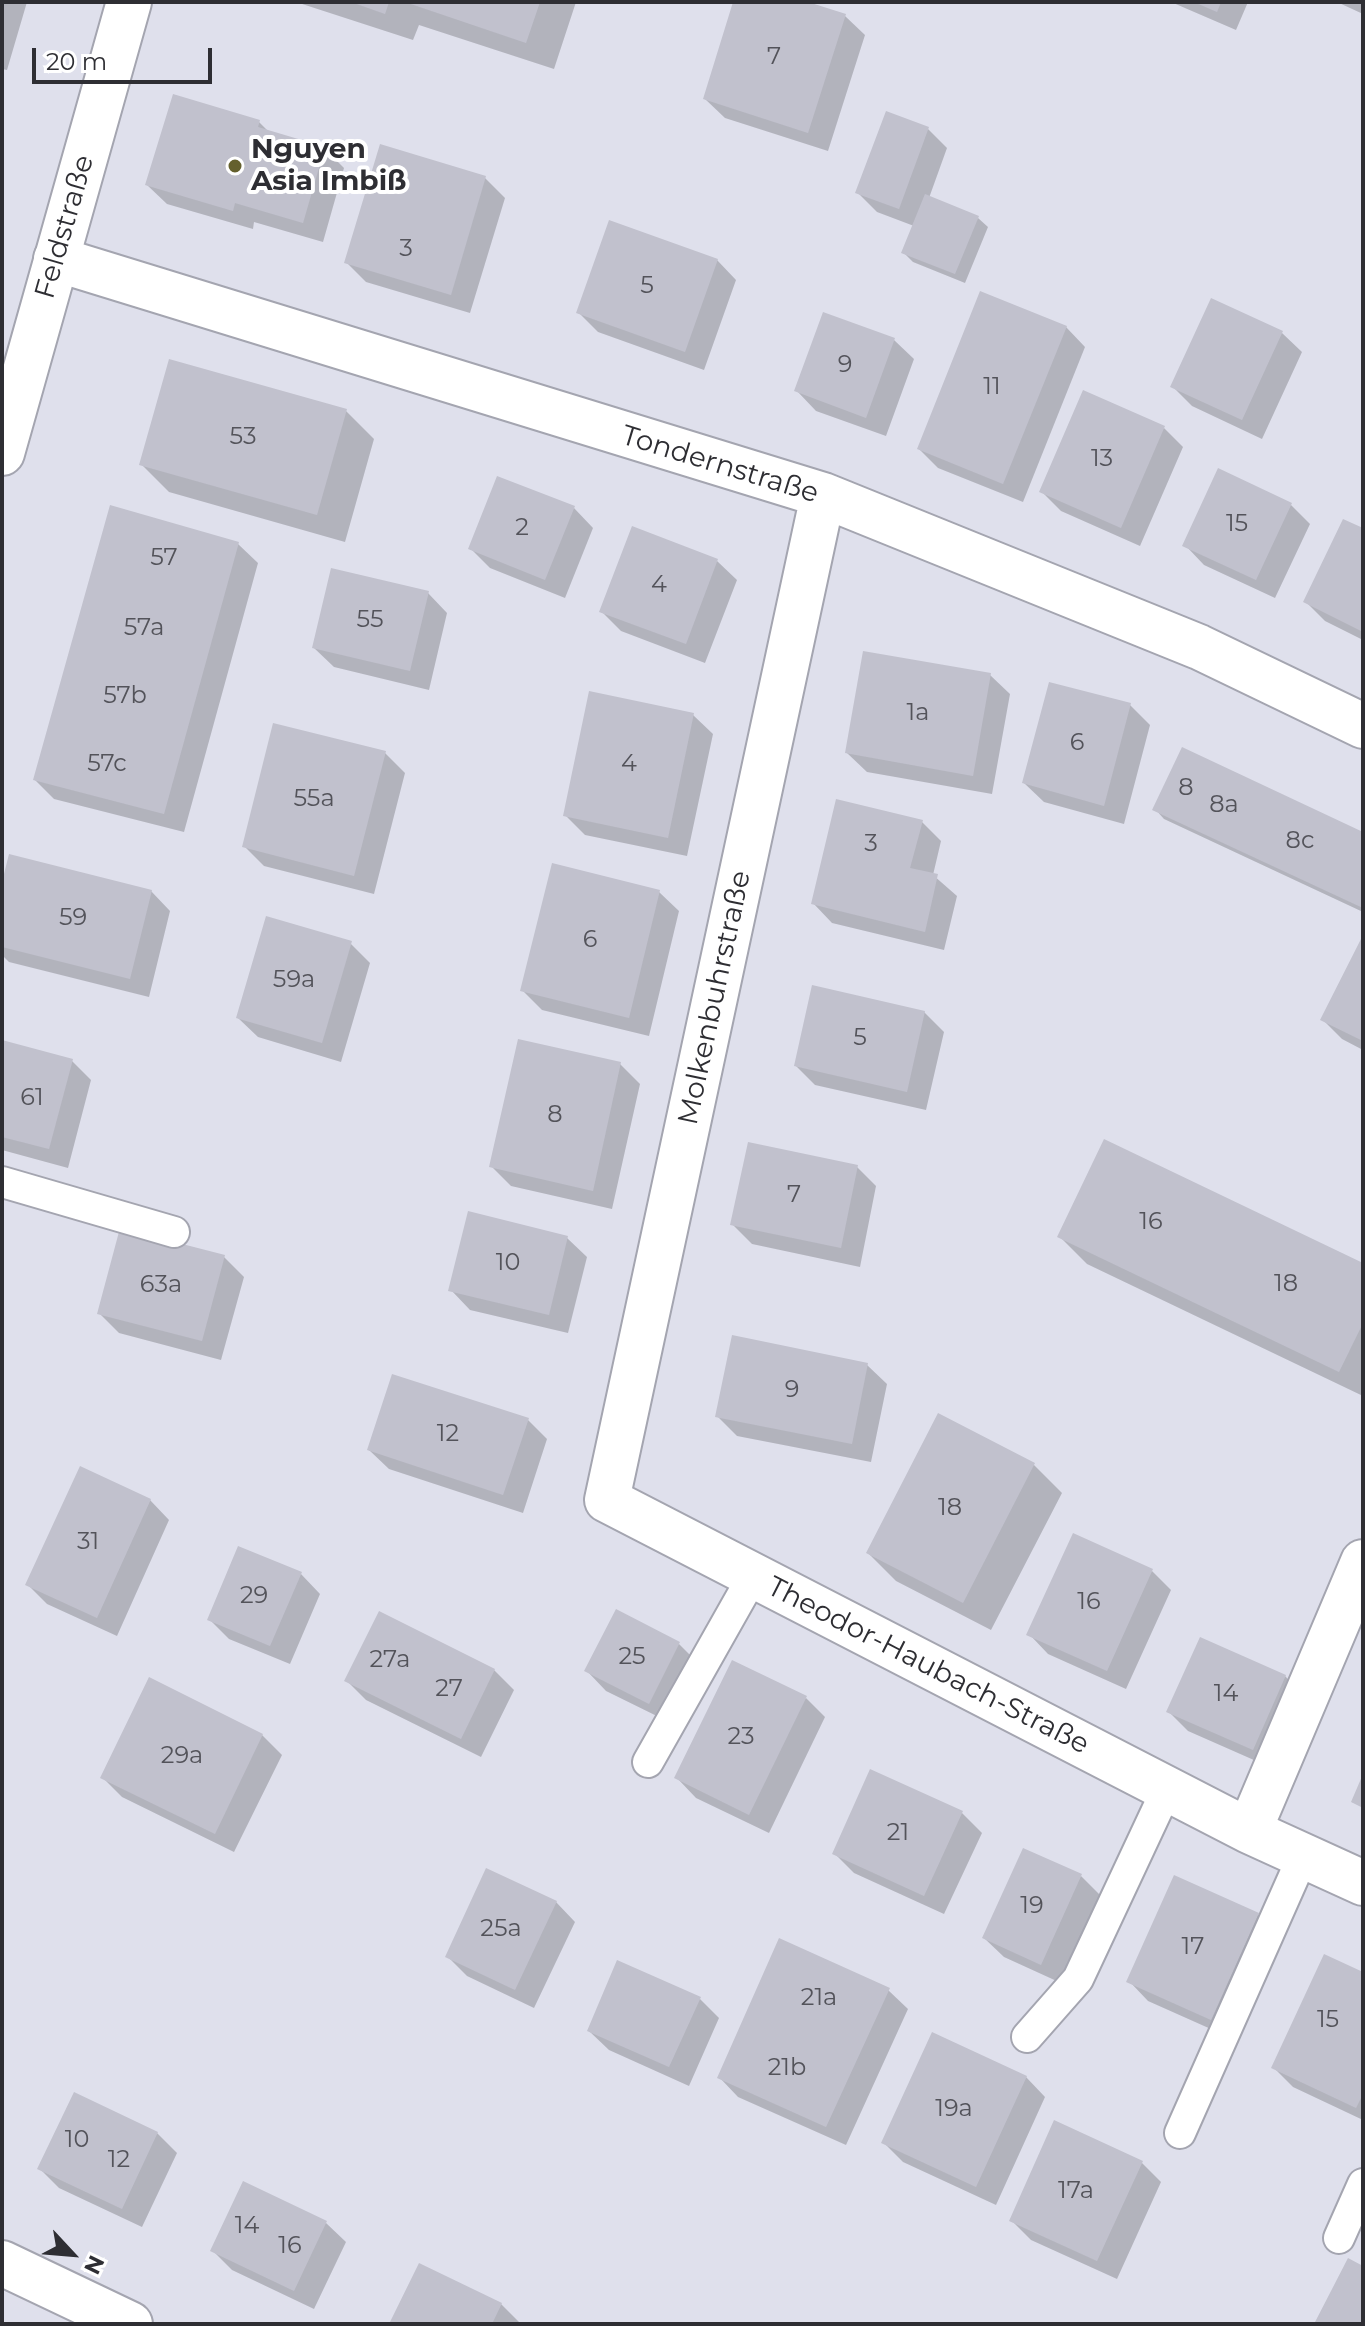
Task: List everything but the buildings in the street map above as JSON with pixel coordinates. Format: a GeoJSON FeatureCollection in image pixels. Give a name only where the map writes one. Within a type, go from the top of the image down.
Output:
{"type":"FeatureCollection","features":[{"type":"Feature","properties":{"kind":"street","name":"Feldstraße"},"geometry":{"type":"LineString","coordinates":[[2,453],[129,2]]}},
{"type":"Feature","properties":{"kind":"street","name":"Tondernstraße"},"geometry":{"type":"LineString","coordinates":[[56,259],[823,495],[1199,647],[1363,726]]}},
{"type":"Feature","properties":{"kind":"street","name":"Molkenbuhrstraße"},"geometry":{"type":"LineString","coordinates":[[607,1500],[823,495]]}},
{"type":"Feature","properties":{"kind":"street","name":"Theodor-Haubach-Straße"},"geometry":{"type":"LineString","coordinates":[[607,1500],[1249,1831],[1363,1883]]}},
{"type":"Feature","properties":{"kind":"street"},"geometry":{"type":"LineString","coordinates":[[1249,1831],[1363,1562]]}},
{"type":"Feature","properties":{"kind":"street"},"geometry":{"type":"LineString","coordinates":[[2,2263],[130,2324]]}},
{"type":"Feature","properties":{"kind":"lane"},"geometry":{"type":"LineString","coordinates":[[2,1182],[174,1232]]}},
{"type":"Feature","properties":{"kind":"lane"},"geometry":{"type":"LineString","coordinates":[[648,1762],[753,1576]]}},
{"type":"Feature","properties":{"kind":"lane"},"geometry":{"type":"LineString","coordinates":[[1027,2037],[1078,1979],[1167,1789]]}},
{"type":"Feature","properties":{"kind":"lane"},"geometry":{"type":"LineString","coordinates":[[1180,2133],[1303,1856]]}},
{"type":"Feature","properties":{"kind":"lane"},"geometry":{"type":"LineString","coordinates":[[1339,2238],[1363,2184]]}},
{"type":"Feature","properties":{"kind":"place","name":"Nguyen Asia Imbiß"},"geometry":{"type":"Point","coordinates":[235,166]}}]}
